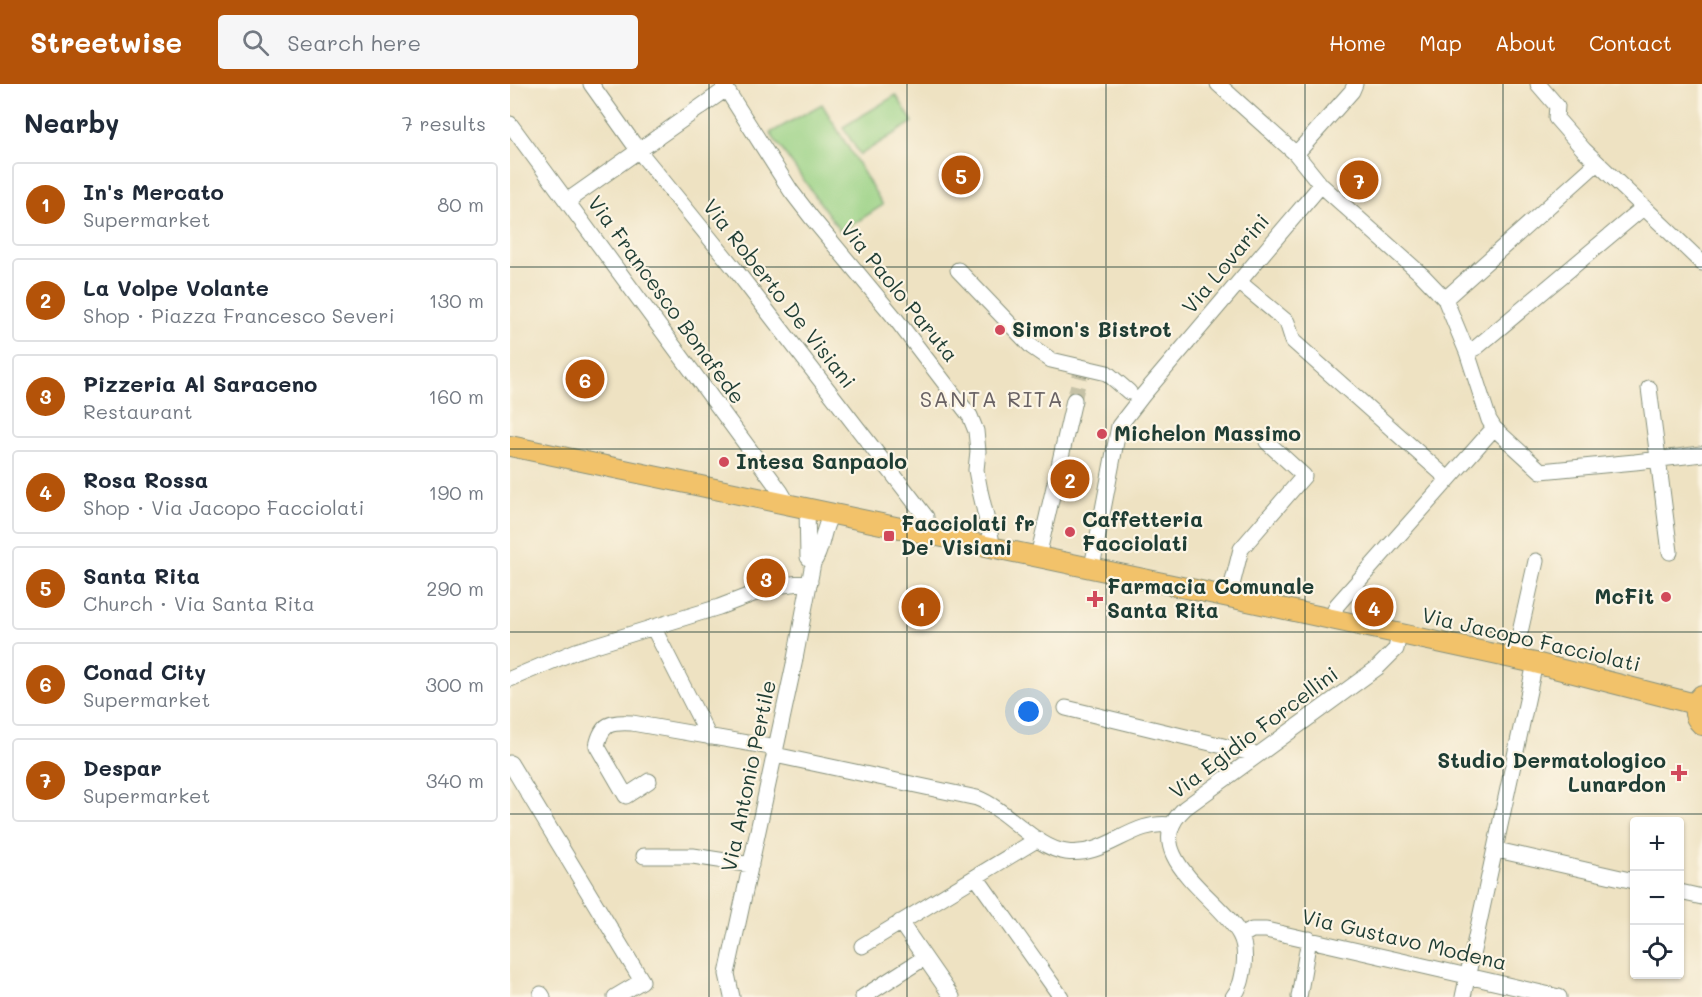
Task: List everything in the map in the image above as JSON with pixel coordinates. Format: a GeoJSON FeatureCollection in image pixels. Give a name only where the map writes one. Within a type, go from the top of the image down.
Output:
{"type":"FeatureCollection","features":[{"type":"Feature","properties":{"kind":"main road","name":"Via Jacopo Facciolati"},"geometry":{"type":"LineString","coordinates":[[510,446],[783,502],[821,516],[989,545],[1699,699]]}},
{"type":"Feature","properties":{"kind":"main road"},"geometry":{"type":"LineString","coordinates":[[1699,699],[1695,715],[1702,725]]}},
{"type":"Feature","properties":{"kind":"street","name":"Via Roberto De Visiani"},"geometry":{"type":"LineString","coordinates":[[591,84],[638,150],[734,268],[926,517],[924,532]]}},
{"type":"Feature","properties":{"kind":"street"},"geometry":{"type":"LineString","coordinates":[[1218,84],[1296,154],[1321,185],[1445,298],[1467,352],[1484,409],[1494,429],[1541,471],[1702,453]]}},
{"type":"Feature","properties":{"kind":"street"},"geometry":{"type":"LineString","coordinates":[[1296,154],[1352,91],[1355,84]]}},
{"type":"Feature","properties":{"kind":"street"},"geometry":{"type":"LineString","coordinates":[[1538,84],[1557,106],[1556,118],[1597,163],[1702,263]]}},
{"type":"Feature","properties":{"kind":"street"},"geometry":{"type":"LineString","coordinates":[[567,201],[724,87]]}},
{"type":"Feature","properties":{"kind":"street","name":"Via Paolo Paruta"},"geometry":{"type":"LineString","coordinates":[[724,87],[785,182],[811,217],[895,318],[970,416],[976,431],[978,451],[976,470],[991,538],[989,545]]}},
{"type":"Feature","properties":{"kind":"street","name":"Via Francesco Bonafede"},"geometry":{"type":"LineString","coordinates":[[510,124],[782,492],[783,502]]}},
{"type":"Feature","properties":{"kind":"street"},"geometry":{"type":"LineString","coordinates":[[1445,298],[1597,163]]}},
{"type":"Feature","properties":{"kind":"street","name":"Via Lovarini"},"geometry":{"type":"LineString","coordinates":[[1092,567],[1119,426],[1134,396],[1239,282],[1321,185]]}},
{"type":"Feature","properties":{"kind":"street"},"geometry":{"type":"LineString","coordinates":[[1467,352],[1477,347],[1644,207]]}},
{"type":"Feature","properties":{"kind":"street"},"geometry":{"type":"LineString","coordinates":[[958,270],[1032,346],[1051,360],[1107,373],[1134,396]]}},
{"type":"Feature","properties":{"kind":"street"},"geometry":{"type":"LineString","coordinates":[[1239,282],[1287,322],[1293,341],[1448,478]]}},
{"type":"Feature","properties":{"kind":"street"},"geometry":{"type":"LineString","coordinates":[[1648,388],[1670,552]]}},
{"type":"Feature","properties":{"kind":"street"},"geometry":{"type":"LineString","coordinates":[[1040,548],[1074,400]]}},
{"type":"Feature","properties":{"kind":"street"},"geometry":{"type":"LineString","coordinates":[[1332,619],[1337,605],[1494,429]]}},
{"type":"Feature","properties":{"kind":"street"},"geometry":{"type":"LineString","coordinates":[[1229,597],[1241,549],[1304,476],[1267,442]]}},
{"type":"Feature","properties":{"kind":"street","name":"Via Antonio Pertile"},"geometry":{"type":"LineString","coordinates":[[813,563],[808,557],[821,516]]}},
{"type":"Feature","properties":{"kind":"street","name":"Via Antonio Pertile"},"geometry":{"type":"LineString","coordinates":[[730,996],[727,974],[776,752],[813,563],[819,556],[821,516]]}},
{"type":"Feature","properties":{"kind":"street"},"geometry":{"type":"LineString","coordinates":[[1514,659],[1536,561]]}},
{"type":"Feature","properties":{"kind":"street"},"geometry":{"type":"LineString","coordinates":[[510,679],[576,651],[719,607],[774,586],[810,582]]}},
{"type":"Feature","properties":{"kind":"street"},"geometry":{"type":"LineString","coordinates":[[653,627],[709,737]]}},
{"type":"Feature","properties":{"kind":"street","name":"Via Egidio Forcellini"},"geometry":{"type":"LineString","coordinates":[[1241,936],[1223,912],[1186,875],[1178,863],[1171,850],[1169,837],[1171,825],[1185,808],[1256,754],[1377,668],[1396,649],[1399,635]]}},
{"type":"Feature","properties":{"kind":"street"},"geometry":{"type":"LineString","coordinates":[[1463,997],[1497,850],[1535,663]]}},
{"type":"Feature","properties":{"kind":"street"},"geometry":{"type":"LineString","coordinates":[[1066,708],[1256,754]]}},
{"type":"Feature","properties":{"kind":"street"},"geometry":{"type":"LineString","coordinates":[[650,781],[626,795],[597,746],[599,735],[604,727],[617,722],[632,723],[709,737],[977,798],[992,804],[1038,839],[1058,850],[1080,853],[1107,846],[1147,826],[1171,825]]}},
{"type":"Feature","properties":{"kind":"street"},"geometry":{"type":"LineString","coordinates":[[510,763],[642,981],[615,997]]}},
{"type":"Feature","properties":{"kind":"street"},"geometry":{"type":"LineString","coordinates":[[862,946],[1038,839]]}},
{"type":"Feature","properties":{"kind":"street"},"geometry":{"type":"LineString","coordinates":[[1497,850],[1630,880]]}},
{"type":"Feature","properties":{"kind":"street"},"geometry":{"type":"LineString","coordinates":[[644,856],[693,856],[751,865]]}},
{"type":"Feature","properties":{"kind":"street"},"geometry":{"type":"LineString","coordinates":[[976,877],[1061,997]]}},
{"type":"Feature","properties":{"kind":"street"},"geometry":{"type":"LineString","coordinates":[[1684,893],[1702,897]]}},
{"type":"Feature","properties":{"kind":"street"},"geometry":{"type":"LineString","coordinates":[[900,922],[952,997]]}},
{"type":"Feature","properties":{"kind":"street","name":"Via Gustavo Modena"},"geometry":{"type":"LineString","coordinates":[[1241,936],[1258,929],[1559,997]]}},
{"type":"Feature","properties":{"kind":"street"},"geometry":{"type":"LineString","coordinates":[[1233,997],[1239,989],[1245,956],[1241,936]]}},
{"type":"Feature","properties":{"kind":"street"},"geometry":{"type":"LineString","coordinates":[[1299,997],[1309,939]]}},
{"type":"Feature","properties":{"kind":"street"},"geometry":{"type":"LineString","coordinates":[[863,997],[924,958]]}},
{"type":"Feature","properties":{"kind":"green space"},"geometry":{"type":"Polygon","coordinates":[[[896,95],[913,122],[860,155],[843,127],[896,95]]]}},
{"type":"Feature","properties":{"kind":"green space"},"geometry":{"type":"Polygon","coordinates":[[[822,104],[883,205],[841,232],[770,133],[822,104]]]}},
{"type":"Feature","properties":{"kind":"tunnel"},"geometry":{"type":"LineString","coordinates":[[1074,400],[1081,372]]}},
{"type":"Feature","properties":{"kind":"place","name":"Santa Rita"},"geometry":{"type":"Point","coordinates":[961,175]}},
{"type":"Feature","properties":{"kind":"place","name":"Despar"},"geometry":{"type":"Point","coordinates":[1359,180]}},
{"type":"Feature","properties":{"kind":"place","name":"Simon's Bistrot"},"geometry":{"type":"Point","coordinates":[1000,330]}},
{"type":"Feature","properties":{"kind":"place","name":"Conad City"},"geometry":{"type":"Point","coordinates":[585,379]}},
{"type":"Feature","properties":{"kind":"place","name":"Michelon Massimo"},"geometry":{"type":"Point","coordinates":[1102,434]}},
{"type":"Feature","properties":{"kind":"place","name":"Intesa Sanpaolo"},"geometry":{"type":"Point","coordinates":[724,462]}},
{"type":"Feature","properties":{"kind":"place","name":"La Volpe Volante"},"geometry":{"type":"Point","coordinates":[1070,479]}},
{"type":"Feature","properties":{"kind":"place","name":"Caffetteria Facciolati"},"geometry":{"type":"Point","coordinates":[1070,532]}},
{"type":"Feature","properties":{"kind":"place","name":"Facciolati fr De' Visiani"},"geometry":{"type":"Point","coordinates":[889,536]}},
{"type":"Feature","properties":{"kind":"place","name":"Pizzeria Al Saraceno"},"geometry":{"type":"Point","coordinates":[766,578]}},
{"type":"Feature","properties":{"kind":"place","name":"McFit"},"geometry":{"type":"Point","coordinates":[1666,597]}},
{"type":"Feature","properties":{"kind":"place","name":"Farmacia Comunale Santa Rita"},"geometry":{"type":"Point","coordinates":[1095,599]}},
{"type":"Feature","properties":{"kind":"place","name":"In's Mercato"},"geometry":{"type":"Point","coordinates":[921,607]}},
{"type":"Feature","properties":{"kind":"place","name":"Rosa Rossa"},"geometry":{"type":"Point","coordinates":[1374,607]}},
{"type":"Feature","properties":{"kind":"place","name":"Studio Dermatologico Lunardon"},"geometry":{"type":"Point","coordinates":[1679,773]}},
{"type":"Feature","properties":{"kind":"district","name":"SANTA RITA"},"geometry":{"type":"Point","coordinates":[992,399]}}]}
